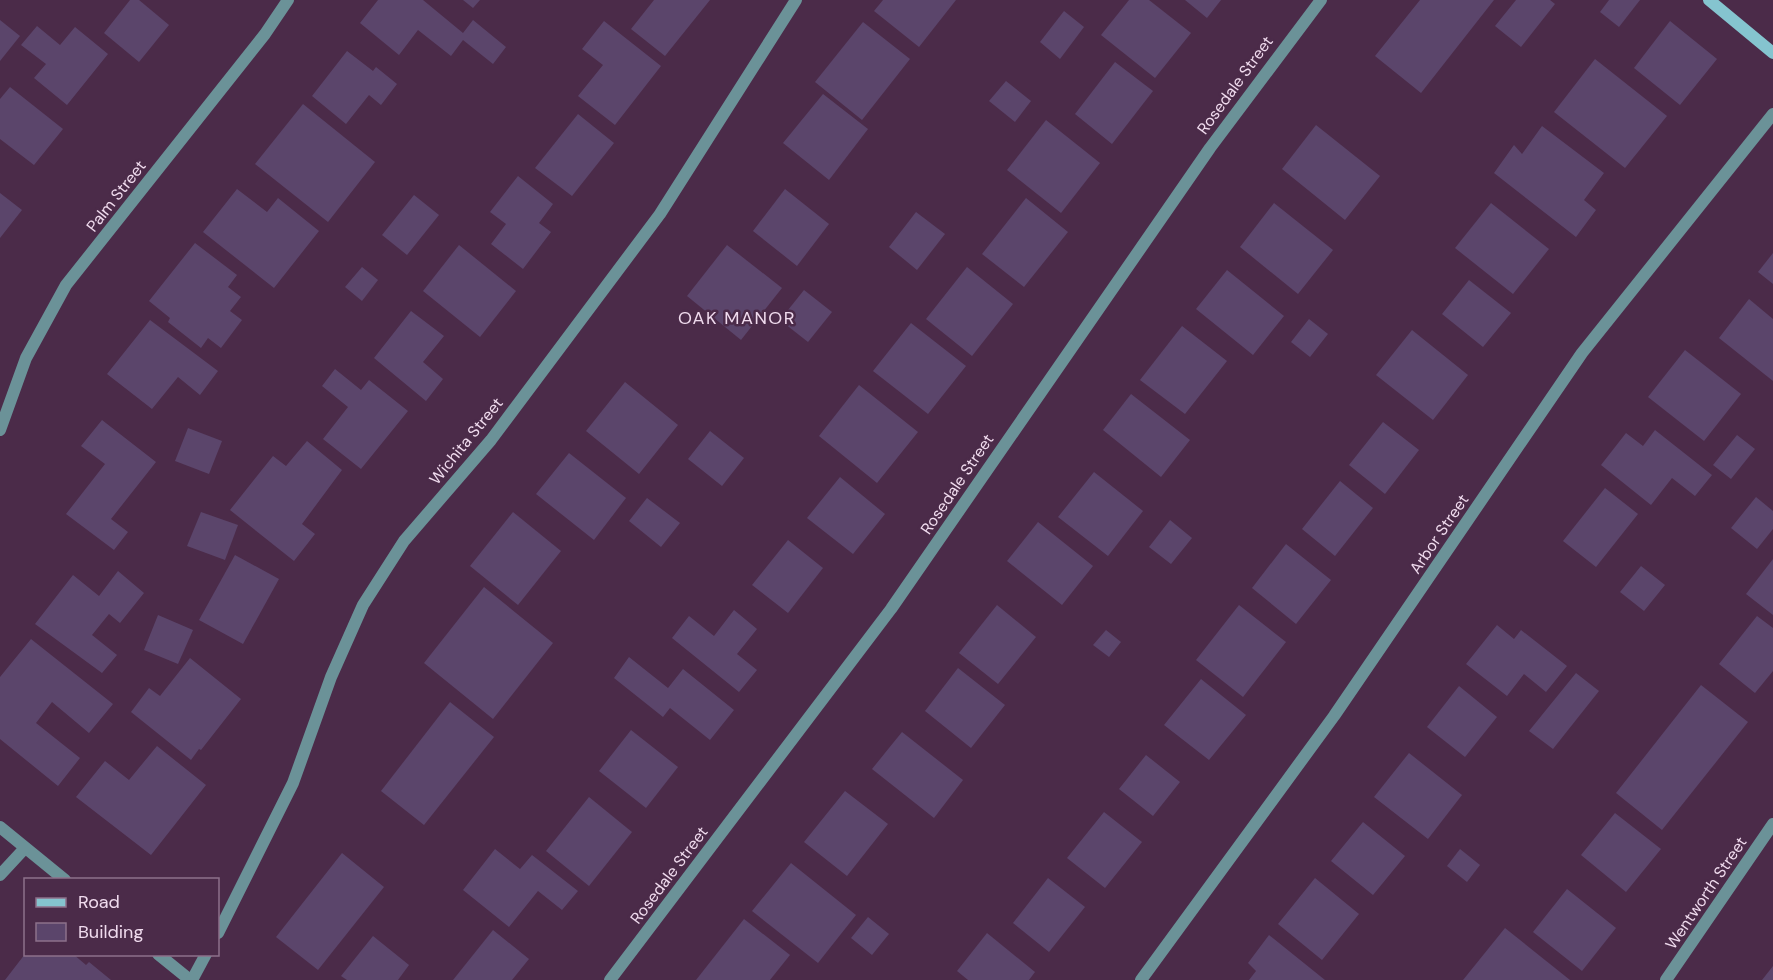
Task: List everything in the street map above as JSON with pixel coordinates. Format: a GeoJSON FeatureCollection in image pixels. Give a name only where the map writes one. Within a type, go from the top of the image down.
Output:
{"type":"FeatureCollection","features":[{"type":"Feature","properties":{"kind":"main road"},"geometry":{"type":"LineString","coordinates":[[1709,0],[1773,53]]}},
{"type":"Feature","properties":{"kind":"street","name":"Palm Street"},"geometry":{"type":"LineString","coordinates":[[0,430],[26,358],[66,285],[265,33],[288,0]]}},
{"type":"Feature","properties":{"kind":"street","name":"Wichita Street"},"geometry":{"type":"LineString","coordinates":[[219,931],[292,783],[331,677],[363,605],[404,541],[491,440],[660,214],[796,0]]}},
{"type":"Feature","properties":{"kind":"street","name":"Rosedale Street"},"geometry":{"type":"LineString","coordinates":[[610,980],[891,609],[1210,148],[1321,0]]}},
{"type":"Feature","properties":{"kind":"street","name":"Arbor Street"},"geometry":{"type":"LineString","coordinates":[[1141,980],[1334,716],[1582,353],[1773,114]]}},
{"type":"Feature","properties":{"kind":"street","name":"Wentworth Street"},"geometry":{"type":"LineString","coordinates":[[1666,980],[1773,824]]}},
{"type":"Feature","properties":{"kind":"street"},"geometry":{"type":"LineString","coordinates":[[0,826],[63,878]]}},
{"type":"Feature","properties":{"kind":"street"},"geometry":{"type":"LineString","coordinates":[[0,875],[25,848]]}},
{"type":"Feature","properties":{"kind":"street"},"geometry":{"type":"LineString","coordinates":[[161,956],[191,980],[205,956]]}},
{"type":"Feature","properties":{"kind":"building"},"geometry":{"type":"Polygon","coordinates":[[[130,0],[139,0],[169,25],[139,62],[104,33],[130,0]]]}},
{"type":"Feature","properties":{"kind":"building"},"geometry":{"type":"Polygon","coordinates":[[[378,0],[423,0],[463,33],[473,20],[506,47],[493,64],[463,40],[451,56],[418,30],[399,55],[360,23],[378,0]]]}},
{"type":"Feature","properties":{"kind":"building"},"geometry":{"type":"Polygon","coordinates":[[[463,0],[480,0],[473,8],[463,0]]]}},
{"type":"Feature","properties":{"kind":"building"},"geometry":{"type":"Polygon","coordinates":[[[654,0],[710,0],[665,56],[631,29],[654,0]]]}},
{"type":"Feature","properties":{"kind":"building"},"geometry":{"type":"Polygon","coordinates":[[[883,0],[956,0],[919,47],[874,11],[883,0]]]}},
{"type":"Feature","properties":{"kind":"building"},"geometry":{"type":"Polygon","coordinates":[[[1129,0],[1149,0],[1191,33],[1155,78],[1101,35],[1129,0]]]}},
{"type":"Feature","properties":{"kind":"building"},"geometry":{"type":"Polygon","coordinates":[[[1185,0],[1221,0],[1207,18],[1185,0]]]}},
{"type":"Feature","properties":{"kind":"building"},"geometry":{"type":"Polygon","coordinates":[[[1420,0],[1494,0],[1421,93],[1375,56],[1420,0]]]}},
{"type":"Feature","properties":{"kind":"building"},"geometry":{"type":"Polygon","coordinates":[[[1516,0],[1550,0],[1555,4],[1521,47],[1495,26],[1516,0]]]}},
{"type":"Feature","properties":{"kind":"building"},"geometry":{"type":"Polygon","coordinates":[[[1609,0],[1640,0],[1619,27],[1600,12],[1609,0]]]}},
{"type":"Feature","properties":{"kind":"building"},"geometry":{"type":"Polygon","coordinates":[[[1064,11],[1084,27],[1060,59],[1040,42],[1064,11]]]}},
{"type":"Feature","properties":{"kind":"building"},"geometry":{"type":"Polygon","coordinates":[[[0,20],[20,36],[0,61],[0,20]]]}},
{"type":"Feature","properties":{"kind":"building"},"geometry":{"type":"Polygon","coordinates":[[[604,21],[661,66],[615,125],[578,96],[603,65],[582,49],[604,21]]]}},
{"type":"Feature","properties":{"kind":"building"},"geometry":{"type":"Polygon","coordinates":[[[1670,21],[1717,59],[1680,105],[1634,68],[1670,21]]]}},
{"type":"Feature","properties":{"kind":"building"},"geometry":{"type":"Polygon","coordinates":[[[863,22],[910,59],[862,120],[815,82],[863,22]]]}},
{"type":"Feature","properties":{"kind":"building"},"geometry":{"type":"Polygon","coordinates":[[[37,26],[60,45],[75,27],[108,54],[67,105],[34,78],[46,64],[21,45],[37,26]]]}},
{"type":"Feature","properties":{"kind":"building"},"geometry":{"type":"Polygon","coordinates":[[[347,51],[373,71],[376,67],[397,84],[381,105],[369,95],[346,124],[312,96],[347,51]]]}},
{"type":"Feature","properties":{"kind":"building"},"geometry":{"type":"Polygon","coordinates":[[[1595,59],[1667,116],[1625,168],[1554,112],[1595,59]]]}},
{"type":"Feature","properties":{"kind":"building"},"geometry":{"type":"Polygon","coordinates":[[[1115,62],[1153,91],[1112,144],[1075,114],[1115,62]]]}},
{"type":"Feature","properties":{"kind":"building"},"geometry":{"type":"Polygon","coordinates":[[[1006,81],[1031,101],[1015,122],[989,101],[1006,81]]]}},
{"type":"Feature","properties":{"kind":"building"},"geometry":{"type":"Polygon","coordinates":[[[10,87],[63,129],[34,165],[0,139],[0,99],[10,87]]]}},
{"type":"Feature","properties":{"kind":"building"},"geometry":{"type":"Polygon","coordinates":[[[823,94],[868,129],[829,180],[783,143],[823,94]]]}},
{"type":"Feature","properties":{"kind":"building"},"geometry":{"type":"Polygon","coordinates":[[[303,104],[375,162],[328,222],[255,164],[303,104]]]}},
{"type":"Feature","properties":{"kind":"building"},"geometry":{"type":"Polygon","coordinates":[[[578,114],[614,143],[572,196],[535,168],[578,114]]]}},
{"type":"Feature","properties":{"kind":"building"},"geometry":{"type":"Polygon","coordinates":[[[1046,120],[1100,163],[1061,213],[1007,170],[1046,120]]]}},
{"type":"Feature","properties":{"kind":"building"},"geometry":{"type":"Polygon","coordinates":[[[1316,125],[1380,176],[1345,220],[1282,169],[1316,125]]]}},
{"type":"Feature","properties":{"kind":"building"},"geometry":{"type":"Polygon","coordinates":[[[1542,126],[1604,173],[1584,200],[1596,210],[1576,237],[1494,173],[1514,145],[1522,154],[1542,126]]]}},
{"type":"Feature","properties":{"kind":"building"},"geometry":{"type":"Polygon","coordinates":[[[518,176],[553,204],[539,223],[551,232],[523,269],[491,244],[506,224],[490,212],[518,176]]]}},
{"type":"Feature","properties":{"kind":"building"},"geometry":{"type":"Polygon","coordinates":[[[237,189],[267,212],[278,198],[319,231],[274,288],[203,232],[237,189]]]}},
{"type":"Feature","properties":{"kind":"building"},"geometry":{"type":"Polygon","coordinates":[[[785,189],[829,224],[797,266],[753,231],[785,189]]]}},
{"type":"Feature","properties":{"kind":"building"},"geometry":{"type":"Polygon","coordinates":[[[0,193],[22,210],[0,238],[0,193]]]}},
{"type":"Feature","properties":{"kind":"building"},"geometry":{"type":"Polygon","coordinates":[[[414,195],[439,215],[407,255],[382,235],[414,195]]]}},
{"type":"Feature","properties":{"kind":"building"},"geometry":{"type":"Polygon","coordinates":[[[1026,198],[1068,232],[1024,287],[982,254],[1026,198]]]}},
{"type":"Feature","properties":{"kind":"building"},"geometry":{"type":"Polygon","coordinates":[[[1274,203],[1333,250],[1298,294],[1240,247],[1274,203]]]}},
{"type":"Feature","properties":{"kind":"building"},"geometry":{"type":"Polygon","coordinates":[[[1491,203],[1549,249],[1513,294],[1455,248],[1491,203]]]}},
{"type":"Feature","properties":{"kind":"building"},"geometry":{"type":"Polygon","coordinates":[[[916,212],[945,234],[917,270],[889,247],[916,212]]]}},
{"type":"Feature","properties":{"kind":"building"},"geometry":{"type":"Polygon","coordinates":[[[195,243],[237,275],[228,287],[241,297],[230,311],[242,320],[221,348],[208,338],[201,348],[168,322],[170,318],[149,301],[195,243]]]}},
{"type":"Feature","properties":{"kind":"building"},"geometry":{"type":"Polygon","coordinates":[[[459,245],[516,291],[480,337],[423,291],[459,245]]]}},
{"type":"Feature","properties":{"kind":"building"},"geometry":{"type":"Polygon","coordinates":[[[727,245],[782,288],[741,340],[687,296],[727,245]]]}},
{"type":"Feature","properties":{"kind":"building"},"geometry":{"type":"Polygon","coordinates":[[[1773,253],[1773,284],[1758,272],[1773,253]]]}},
{"type":"Feature","properties":{"kind":"building"},"geometry":{"type":"Polygon","coordinates":[[[362,267],[378,280],[362,301],[345,287],[362,267]]]}},
{"type":"Feature","properties":{"kind":"building"},"geometry":{"type":"Polygon","coordinates":[[[967,267],[1013,304],[972,356],[926,319],[967,267]]]}},
{"type":"Feature","properties":{"kind":"building"},"geometry":{"type":"Polygon","coordinates":[[[1227,270],[1284,316],[1253,355],[1196,309],[1227,270]]]}},
{"type":"Feature","properties":{"kind":"building"},"geometry":{"type":"Polygon","coordinates":[[[1469,280],[1511,313],[1483,347],[1442,314],[1469,280]]]}},
{"type":"Feature","properties":{"kind":"building"},"geometry":{"type":"Polygon","coordinates":[[[804,290],[832,312],[808,342],[780,320],[804,290]]]}},
{"type":"Feature","properties":{"kind":"building"},"geometry":{"type":"Polygon","coordinates":[[[1749,299],[1773,319],[1773,381],[1719,338],[1749,299]]]}},
{"type":"Feature","properties":{"kind":"building"},"geometry":{"type":"Polygon","coordinates":[[[411,311],[444,336],[423,362],[443,379],[426,401],[374,358],[411,311]]]}},
{"type":"Feature","properties":{"kind":"building"},"geometry":{"type":"Polygon","coordinates":[[[1309,319],[1328,334],[1310,357],[1291,342],[1309,319]]]}},
{"type":"Feature","properties":{"kind":"building"},"geometry":{"type":"Polygon","coordinates":[[[150,320],[218,371],[200,395],[178,377],[152,409],[107,374],[150,320]]]}},
{"type":"Feature","properties":{"kind":"building"},"geometry":{"type":"Polygon","coordinates":[[[911,323],[966,366],[928,414],[873,371],[911,323]]]}},
{"type":"Feature","properties":{"kind":"building"},"geometry":{"type":"Polygon","coordinates":[[[1182,326],[1227,361],[1185,414],[1140,380],[1182,326]]]}},
{"type":"Feature","properties":{"kind":"building"},"geometry":{"type":"Polygon","coordinates":[[[1412,330],[1468,375],[1433,420],[1376,375],[1412,330]]]}},
{"type":"Feature","properties":{"kind":"building"},"geometry":{"type":"Polygon","coordinates":[[[1685,350],[1741,394],[1704,441],[1648,397],[1685,350]]]}},
{"type":"Feature","properties":{"kind":"building"},"geometry":{"type":"Polygon","coordinates":[[[335,369],[361,390],[369,380],[408,411],[361,469],[323,439],[348,407],[322,386],[335,369]]]}},
{"type":"Feature","properties":{"kind":"building"},"geometry":{"type":"Polygon","coordinates":[[[625,382],[678,425],[639,474],[586,431],[625,382]]]}},
{"type":"Feature","properties":{"kind":"building"},"geometry":{"type":"Polygon","coordinates":[[[859,385],[918,432],[877,483],[819,436],[859,385]]]}},
{"type":"Feature","properties":{"kind":"building"},"geometry":{"type":"Polygon","coordinates":[[[1131,394],[1190,440],[1161,477],[1103,430],[1131,394]]]}},
{"type":"Feature","properties":{"kind":"building"},"geometry":{"type":"Polygon","coordinates":[[[102,420],[156,462],[111,519],[128,532],[114,550],[66,514],[105,464],[81,446],[102,420]]]}},
{"type":"Feature","properties":{"kind":"building"},"geometry":{"type":"Polygon","coordinates":[[[1383,422],[1419,450],[1385,494],[1349,465],[1383,422]]]}},
{"type":"Feature","properties":{"kind":"building"},"geometry":{"type":"Polygon","coordinates":[[[188,428],[222,441],[209,474],[175,461],[188,428]]]}},
{"type":"Feature","properties":{"kind":"building"},"geometry":{"type":"Polygon","coordinates":[[[1655,430],[1712,475],[1695,496],[1672,478],[1651,505],[1601,465],[1626,433],[1643,446],[1655,430]]]}},
{"type":"Feature","properties":{"kind":"building"},"geometry":{"type":"Polygon","coordinates":[[[710,431],[744,458],[722,486],[688,459],[710,431]]]}},
{"type":"Feature","properties":{"kind":"building"},"geometry":{"type":"Polygon","coordinates":[[[1737,435],[1755,449],[1731,479],[1713,465],[1737,435]]]}},
{"type":"Feature","properties":{"kind":"building"},"geometry":{"type":"Polygon","coordinates":[[[307,441],[342,470],[302,524],[315,534],[294,561],[230,510],[273,456],[286,466],[307,441]]]}},
{"type":"Feature","properties":{"kind":"building"},"geometry":{"type":"Polygon","coordinates":[[[569,453],[626,498],[594,540],[536,494],[569,453]]]}},
{"type":"Feature","properties":{"kind":"building"},"geometry":{"type":"Polygon","coordinates":[[[1094,472],[1143,511],[1108,556],[1058,517],[1094,472]]]}},
{"type":"Feature","properties":{"kind":"building"},"geometry":{"type":"Polygon","coordinates":[[[840,477],[885,514],[853,554],[807,518],[840,477]]]}},
{"type":"Feature","properties":{"kind":"building"},"geometry":{"type":"Polygon","coordinates":[[[1340,481],[1373,508],[1335,556],[1302,529],[1340,481]]]}},
{"type":"Feature","properties":{"kind":"building"},"geometry":{"type":"Polygon","coordinates":[[[1605,488],[1638,514],[1596,567],[1563,541],[1605,488]]]}},
{"type":"Feature","properties":{"kind":"building"},"geometry":{"type":"Polygon","coordinates":[[[1756,497],[1773,511],[1773,529],[1757,549],[1731,528],[1756,497]]]}},
{"type":"Feature","properties":{"kind":"building"},"geometry":{"type":"Polygon","coordinates":[[[647,498],[680,523],[661,547],[629,521],[647,498]]]}},
{"type":"Feature","properties":{"kind":"building"},"geometry":{"type":"Polygon","coordinates":[[[201,512],[238,525],[225,560],[187,546],[201,512]]]}},
{"type":"Feature","properties":{"kind":"building"},"geometry":{"type":"Polygon","coordinates":[[[513,512],[561,551],[518,605],[470,566],[513,512]]]}},
{"type":"Feature","properties":{"kind":"building"},"geometry":{"type":"Polygon","coordinates":[[[1170,520],[1192,538],[1171,564],[1149,547],[1170,520]]]}},
{"type":"Feature","properties":{"kind":"building"},"geometry":{"type":"Polygon","coordinates":[[[1038,522],[1093,566],[1062,605],[1007,561],[1038,522]]]}},
{"type":"Feature","properties":{"kind":"building"},"geometry":{"type":"Polygon","coordinates":[[[788,540],[823,568],[788,613],[752,585],[788,540]]]}},
{"type":"Feature","properties":{"kind":"building"},"geometry":{"type":"Polygon","coordinates":[[[1286,544],[1331,580],[1296,624],[1252,588],[1286,544]]]}},
{"type":"Feature","properties":{"kind":"building"},"geometry":{"type":"Polygon","coordinates":[[[235,555],[279,579],[243,644],[199,620],[235,555]]]}},
{"type":"Feature","properties":{"kind":"building"},"geometry":{"type":"Polygon","coordinates":[[[1773,559],[1773,615],[1746,594],[1773,559]]]}},
{"type":"Feature","properties":{"kind":"building"},"geometry":{"type":"Polygon","coordinates":[[[1641,566],[1665,585],[1644,611],[1620,592],[1641,566]]]}},
{"type":"Feature","properties":{"kind":"building"},"geometry":{"type":"Polygon","coordinates":[[[118,571],[144,593],[120,623],[109,614],[92,635],[117,655],[102,673],[35,624],[73,575],[99,596],[118,571]]]}},
{"type":"Feature","properties":{"kind":"building"},"geometry":{"type":"Polygon","coordinates":[[[484,587],[553,643],[493,719],[424,663],[484,587]]]}},
{"type":"Feature","properties":{"kind":"building"},"geometry":{"type":"Polygon","coordinates":[[[997,605],[1036,637],[998,684],[959,653],[997,605]]]}},
{"type":"Feature","properties":{"kind":"building"},"geometry":{"type":"Polygon","coordinates":[[[1239,605],[1286,642],[1243,697],[1196,660],[1239,605]]]}},
{"type":"Feature","properties":{"kind":"building"},"geometry":{"type":"Polygon","coordinates":[[[734,610],[757,629],[737,654],[757,670],[739,692],[672,638],[689,616],[714,636],[734,610]]]}},
{"type":"Feature","properties":{"kind":"building"},"geometry":{"type":"Polygon","coordinates":[[[158,615],[193,630],[178,664],[144,650],[158,615]]]}},
{"type":"Feature","properties":{"kind":"building"},"geometry":{"type":"Polygon","coordinates":[[[1757,616],[1773,628],[1773,671],[1755,693],[1719,664],[1757,616]]]}},
{"type":"Feature","properties":{"kind":"building"},"geometry":{"type":"Polygon","coordinates":[[[1497,625],[1514,639],[1521,630],[1567,666],[1546,692],[1524,674],[1507,696],[1466,664],[1497,625]]]}},
{"type":"Feature","properties":{"kind":"building"},"geometry":{"type":"Polygon","coordinates":[[[1106,630],[1121,642],[1109,657],[1093,645],[1106,630]]]}},
{"type":"Feature","properties":{"kind":"building"},"geometry":{"type":"Polygon","coordinates":[[[31,639],[113,704],[89,733],[52,702],[36,723],[80,758],[58,786],[0,739],[0,677],[31,639]]]}},
{"type":"Feature","properties":{"kind":"building"},"geometry":{"type":"Polygon","coordinates":[[[629,657],[668,688],[683,669],[734,710],[710,740],[670,708],[663,717],[614,678],[629,657]]]}},
{"type":"Feature","properties":{"kind":"building"},"geometry":{"type":"Polygon","coordinates":[[[190,658],[241,699],[191,760],[131,712],[149,688],[160,696],[190,658]]]}},
{"type":"Feature","properties":{"kind":"building"},"geometry":{"type":"Polygon","coordinates":[[[958,668],[1005,705],[971,748],[925,711],[958,668]]]}},
{"type":"Feature","properties":{"kind":"building"},"geometry":{"type":"Polygon","coordinates":[[[1576,673],[1599,691],[1553,749],[1529,731],[1576,673]]]}},
{"type":"Feature","properties":{"kind":"building"},"geometry":{"type":"Polygon","coordinates":[[[1201,679],[1246,715],[1209,760],[1164,725],[1201,679]]]}},
{"type":"Feature","properties":{"kind":"building"},"geometry":{"type":"Polygon","coordinates":[[[1701,685],[1748,722],[1662,830],[1616,793],[1701,685]]]}},
{"type":"Feature","properties":{"kind":"building"},"geometry":{"type":"Polygon","coordinates":[[[1459,686],[1497,717],[1465,757],[1427,727],[1459,686]]]}},
{"type":"Feature","properties":{"kind":"building"},"geometry":{"type":"Polygon","coordinates":[[[450,702],[494,737],[424,825],[381,791],[450,702]]]}},
{"type":"Feature","properties":{"kind":"building"},"geometry":{"type":"Polygon","coordinates":[[[631,730],[678,767],[646,808],[599,771],[631,730]]]}},
{"type":"Feature","properties":{"kind":"building"},"geometry":{"type":"Polygon","coordinates":[[[902,732],[963,780],[934,818],[872,769],[902,732]]]}},
{"type":"Feature","properties":{"kind":"building"},"geometry":{"type":"Polygon","coordinates":[[[157,746],[206,785],[151,855],[76,797],[105,761],[129,780],[157,746]]]}},
{"type":"Feature","properties":{"kind":"building"},"geometry":{"type":"Polygon","coordinates":[[[1409,753],[1462,795],[1428,839],[1374,797],[1409,753]]]}},
{"type":"Feature","properties":{"kind":"building"},"geometry":{"type":"Polygon","coordinates":[[[1146,755],[1180,782],[1153,816],[1119,789],[1146,755]]]}},
{"type":"Feature","properties":{"kind":"building"},"geometry":{"type":"Polygon","coordinates":[[[845,791],[888,824],[847,876],[804,842],[845,791]]]}},
{"type":"Feature","properties":{"kind":"building"},"geometry":{"type":"Polygon","coordinates":[[[589,797],[632,832],[589,886],[546,851],[589,797]]]}},
{"type":"Feature","properties":{"kind":"building"},"geometry":{"type":"Polygon","coordinates":[[[1104,812],[1142,842],[1105,888],[1067,858],[1104,812]]]}},
{"type":"Feature","properties":{"kind":"building"},"geometry":{"type":"Polygon","coordinates":[[[1615,813],[1661,849],[1626,892],[1581,855],[1615,813]]]}},
{"type":"Feature","properties":{"kind":"building"},"geometry":{"type":"Polygon","coordinates":[[[1363,822],[1405,856],[1373,895],[1331,861],[1363,822]]]}},
{"type":"Feature","properties":{"kind":"building"},"geometry":{"type":"Polygon","coordinates":[[[495,849],[520,869],[532,855],[578,891],[562,910],[538,891],[509,927],[463,890],[495,849]]]}},
{"type":"Feature","properties":{"kind":"building"},"geometry":{"type":"Polygon","coordinates":[[[1460,849],[1480,865],[1467,882],[1447,866],[1460,849]]]}},
{"type":"Feature","properties":{"kind":"building"},"geometry":{"type":"Polygon","coordinates":[[[342,853],[384,887],[318,970],[276,937],[342,853]]]}},
{"type":"Feature","properties":{"kind":"building"},"geometry":{"type":"Polygon","coordinates":[[[791,863],[856,915],[818,963],[752,911],[791,863]]]}},
{"type":"Feature","properties":{"kind":"building"},"geometry":{"type":"Polygon","coordinates":[[[1048,878],[1085,907],[1049,952],[1013,923],[1048,878]]]}},
{"type":"Feature","properties":{"kind":"building"},"geometry":{"type":"Polygon","coordinates":[[[1315,878],[1359,914],[1322,960],[1278,924],[1315,878]]]}},
{"type":"Feature","properties":{"kind":"building"},"geometry":{"type":"Polygon","coordinates":[[[1567,889],[1616,928],[1582,971],[1533,932],[1567,889]]]}},
{"type":"Feature","properties":{"kind":"building"},"geometry":{"type":"Polygon","coordinates":[[[868,917],[889,934],[872,955],[851,938],[868,917]]]}},
{"type":"Feature","properties":{"kind":"building"},"geometry":{"type":"Polygon","coordinates":[[[744,919],[790,955],[770,980],[696,980],[744,919]]]}},
{"type":"Feature","properties":{"kind":"building"},"geometry":{"type":"Polygon","coordinates":[[[1505,928],[1570,980],[1463,980],[1505,928]]]}},
{"type":"Feature","properties":{"kind":"building"},"geometry":{"type":"Polygon","coordinates":[[[493,930],[529,959],[512,980],[453,980],[493,930]]]}},
{"type":"Feature","properties":{"kind":"building"},"geometry":{"type":"Polygon","coordinates":[[[987,933],[1035,972],[1029,980],[968,980],[957,971],[987,933]]]}},
{"type":"Feature","properties":{"kind":"building"},"geometry":{"type":"Polygon","coordinates":[[[1269,935],[1325,980],[1249,980],[1256,971],[1248,963],[1269,935]]]}},
{"type":"Feature","properties":{"kind":"building"},"geometry":{"type":"Polygon","coordinates":[[[373,936],[409,965],[398,980],[347,980],[341,976],[373,936]]]}},
{"type":"Feature","properties":{"kind":"building"},"geometry":{"type":"Polygon","coordinates":[[[24,955],[75,956],[86,965],[89,962],[111,980],[5,980],[24,955]]]}},
{"type":"Feature","properties":{"kind":"building"},"geometry":{"type":"Polygon","coordinates":[[[1773,966],[1773,980],[1762,980],[1773,966]]]}},
{"type":"Feature","properties":{"kind":"district","name":"OAK MANOR"},"geometry":{"type":"Point","coordinates":[737,318]}}]}
